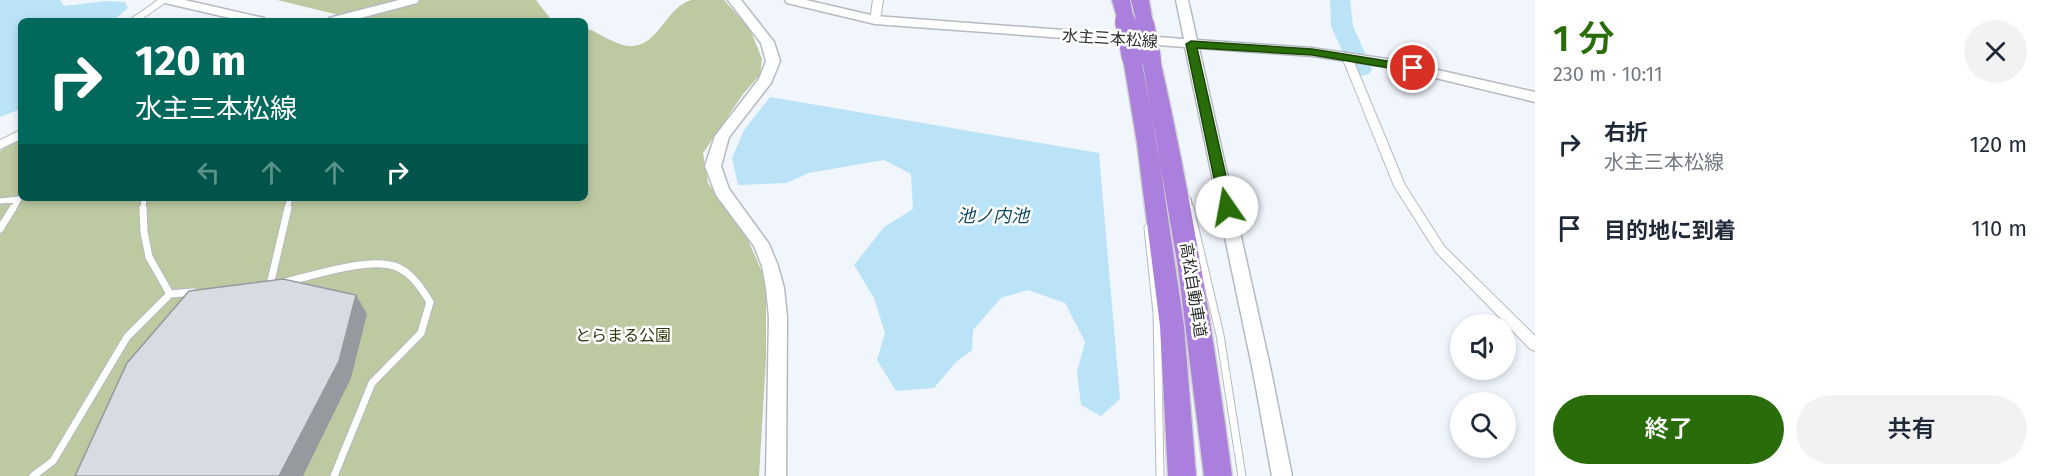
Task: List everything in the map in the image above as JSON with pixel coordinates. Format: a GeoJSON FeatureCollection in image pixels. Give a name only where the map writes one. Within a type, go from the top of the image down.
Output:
{"type":"FeatureCollection","features":[{"type":"Feature","properties":{"kind":"highway","name":"高松自動車道"},"geometry":{"type":"LineString","coordinates":[[1121,0],[1125,21],[1142,59],[1201,334],[1218,476]]}},
{"type":"Feature","properties":{"kind":"highway","name":"高松自動車道"},"geometry":{"type":"LineString","coordinates":[[1140,0],[1144,24],[1142,59]]}},
{"type":"Feature","properties":{"kind":"highway","name":"高松自動車道"},"geometry":{"type":"LineString","coordinates":[[1159,144],[1182,476]]}},
{"type":"Feature","properties":{"kind":"street"},"geometry":{"type":"LineString","coordinates":[[138,18],[164,0]]}},
{"type":"Feature","properties":{"kind":"street"},"geometry":{"type":"LineString","coordinates":[[170,0],[246,18]]}},
{"type":"Feature","properties":{"kind":"street"},"geometry":{"type":"LineString","coordinates":[[345,18],[413,0]]}},
{"type":"Feature","properties":{"kind":"street"},"geometry":{"type":"LineString","coordinates":[[734,0],[767,42],[772,61],[766,80],[722,136],[713,165],[722,191],[761,244],[770,266],[775,288],[778,317],[776,476]]}},
{"type":"Feature","properties":{"kind":"street","name":"水主三本松線"},"geometry":{"type":"LineString","coordinates":[[791,0],[832,12],[875,20],[1312,52],[1406,67],[1535,97]]}},
{"type":"Feature","properties":{"kind":"street"},"geometry":{"type":"LineString","coordinates":[[875,20],[878,0]]}},
{"type":"Feature","properties":{"kind":"street"},"geometry":{"type":"LineString","coordinates":[[1182,0],[1262,370],[1282,476]]}},
{"type":"Feature","properties":{"kind":"street"},"geometry":{"type":"LineString","coordinates":[[1347,57],[1400,186],[1440,249],[1535,345]]}},
{"type":"Feature","properties":{"kind":"street"},"geometry":{"type":"LineString","coordinates":[[0,145],[18,136]]}},
{"type":"Feature","properties":{"kind":"lane"},"geometry":{"type":"LineString","coordinates":[[1147,210],[1159,144]]}},
{"type":"Feature","properties":{"kind":"lane"},"geometry":{"type":"LineString","coordinates":[[1159,144],[1194,218],[1220,335],[1242,476]]}},
{"type":"Feature","properties":{"kind":"lane"},"geometry":{"type":"LineString","coordinates":[[0,201],[18,199]]}},
{"type":"Feature","properties":{"kind":"lane"},"geometry":{"type":"LineString","coordinates":[[0,229],[18,201]]}},
{"type":"Feature","properties":{"kind":"lane"},"geometry":{"type":"LineString","coordinates":[[144,201],[142,222],[152,267],[159,273],[170,294]]}},
{"type":"Feature","properties":{"kind":"lane"},"geometry":{"type":"LineString","coordinates":[[270,285],[289,201]]}},
{"type":"Feature","properties":{"kind":"lane"},"geometry":{"type":"LineString","coordinates":[[1147,221],[1157,313],[1160,476]]}},
{"type":"Feature","properties":{"kind":"lane"},"geometry":{"type":"LineString","coordinates":[[259,286],[360,267],[391,265],[417,282],[430,302],[421,333],[372,383],[334,476]]}},
{"type":"Feature","properties":{"kind":"lane"},"geometry":{"type":"LineString","coordinates":[[33,476],[53,460],[127,337],[170,294],[204,291]]}},
{"type":"Feature","properties":{"kind":"green space"},"geometry":{"type":"Polygon","coordinates":[[[277,0],[536,0],[550,18],[344,18],[277,0]]]}},
{"type":"Feature","properties":{"kind":"green space","name":"とらまる公園"},"geometry":{"type":"Polygon","coordinates":[[[691,0],[724,0],[750,29],[762,59],[760,75],[743,94],[703,153],[708,183],[748,240],[766,281],[766,358],[759,476],[0,476],[0,151],[18,140],[18,201],[588,201],[588,29],[627,46],[642,44],[656,33],[675,10],[691,0]]]}},
{"type":"Feature","properties":{"kind":"water"},"geometry":{"type":"Polygon","coordinates":[[[0,0],[60,0],[64,6],[106,1],[125,2],[128,8],[116,18],[18,18],[18,110],[0,117],[0,0]]]}},
{"type":"Feature","properties":{"kind":"water","name":"池ノ内池"},"geometry":{"type":"Polygon","coordinates":[[[770,97],[1099,153],[1120,399],[1101,416],[1081,405],[1077,372],[1085,342],[1065,303],[1028,290],[1001,298],[973,330],[972,350],[956,362],[934,388],[896,391],[877,360],[885,333],[874,298],[854,265],[884,227],[913,209],[911,174],[884,160],[809,173],[787,183],[738,185],[732,158],[744,130],[770,97]]]}},
{"type":"Feature","properties":{"kind":"building"},"geometry":{"type":"Polygon","coordinates":[[[283,279],[356,295],[339,361],[279,476],[75,476],[127,363],[189,291],[283,279]]]}},
{"type":"Feature","properties":{"kind":"waterway"},"geometry":{"type":"LineString","coordinates":[[1340,0],[1342,26],[1361,69]]}},
{"type":"Feature","properties":{"kind":"route"},"geometry":{"type":"LineString","coordinates":[[1227,207],[1191,44],[1312,52],[1413,68]]}}]}
